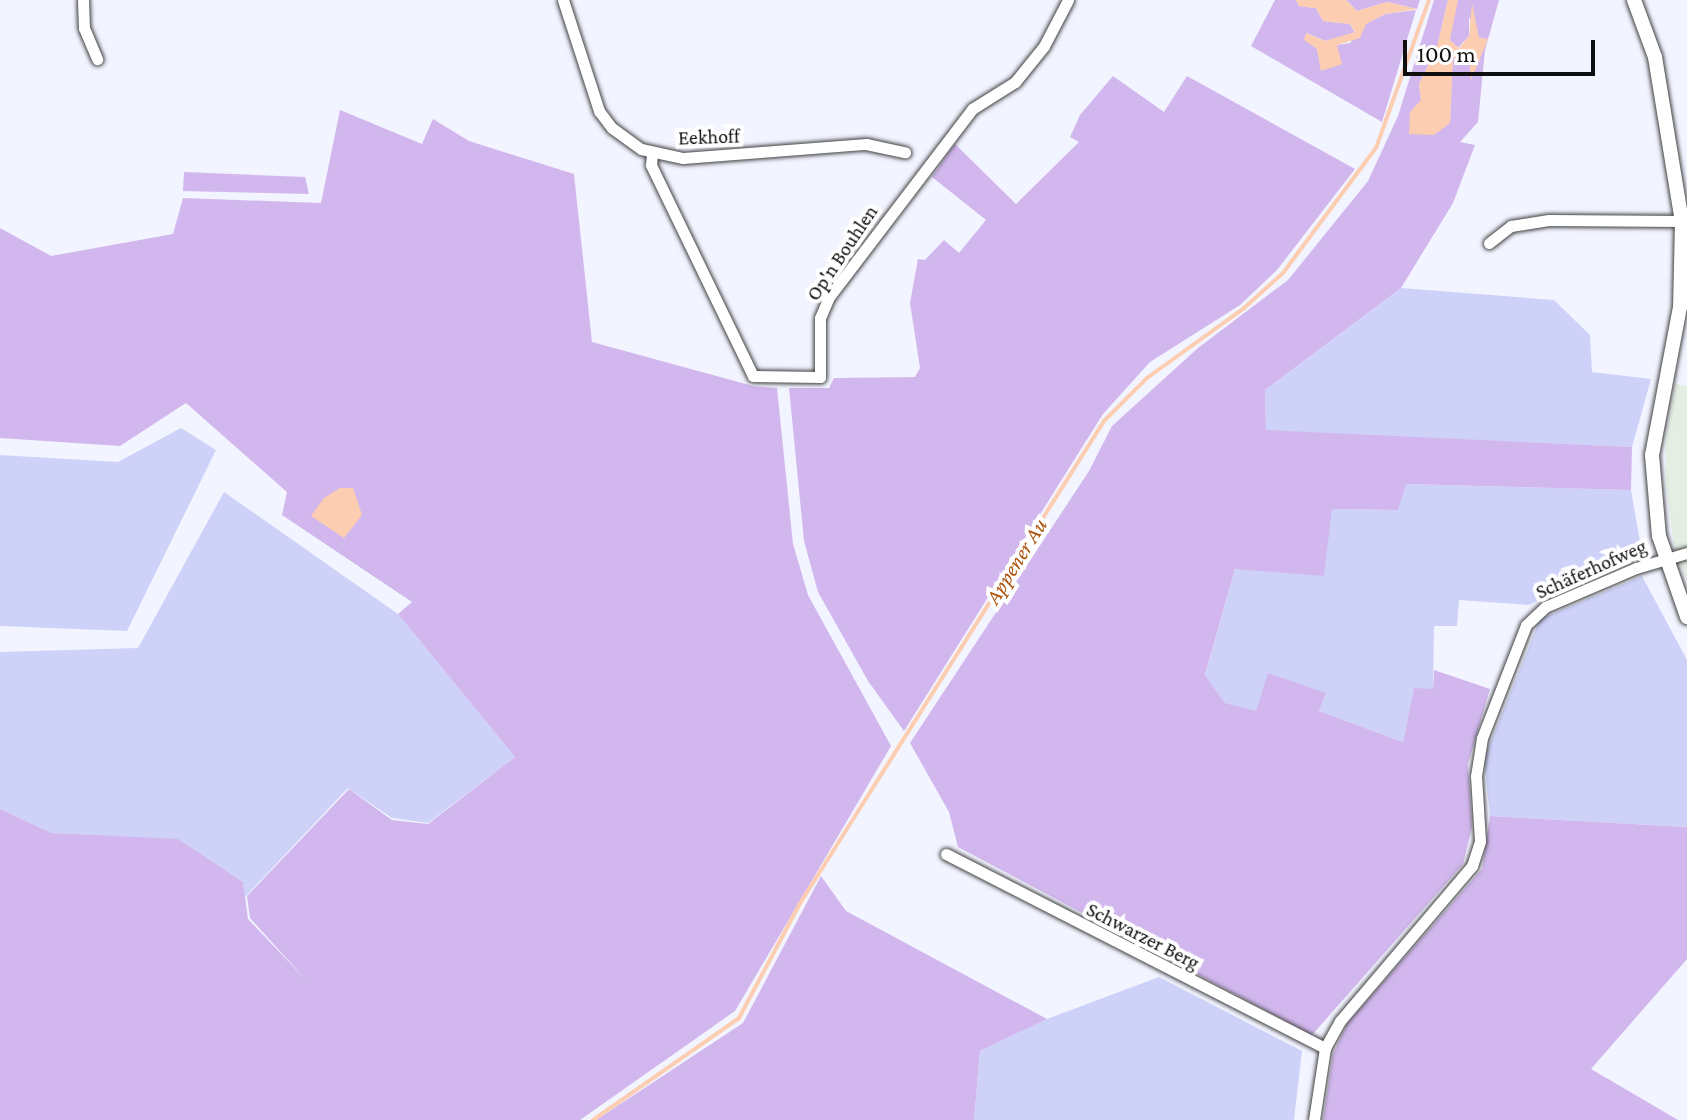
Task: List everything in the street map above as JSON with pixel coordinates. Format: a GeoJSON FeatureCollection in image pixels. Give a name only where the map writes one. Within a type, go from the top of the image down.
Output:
{"type":"FeatureCollection","features":[{"type":"Feature","properties":{"kind":"street"},"geometry":{"type":"LineString","coordinates":[[83,0],[84,28],[97,59]]}},
{"type":"Feature","properties":{"kind":"street","name":"Eekhoff"},"geometry":{"type":"LineString","coordinates":[[563,0],[599,111],[629,143],[652,154],[683,158],[866,144],[905,152]]}},
{"type":"Feature","properties":{"kind":"street","name":"Op'n Bouhlen"},"geometry":{"type":"LineString","coordinates":[[652,154],[651,165],[753,376],[820,377],[820,318],[836,287],[972,109],[1015,82],[1044,46],[1068,0]]}},
{"type":"Feature","properties":{"kind":"street","name":"Schäferhofweg"},"geometry":{"type":"LineString","coordinates":[[1314,1120],[1325,1048],[1340,1021],[1472,866],[1480,841],[1476,776],[1482,738],[1526,625],[1545,607],[1664,559],[1655,511],[1653,443],[1679,314],[1686,255],[1680,162],[1653,46],[1634,0]]}},
{"type":"Feature","properties":{"kind":"street"},"geometry":{"type":"LineString","coordinates":[[1489,243],[1511,226],[1549,220],[1682,221]]}},
{"type":"Feature","properties":{"kind":"street"},"geometry":{"type":"LineString","coordinates":[[1687,553],[1664,559],[1687,617]]}},
{"type":"Feature","properties":{"kind":"street","name":"Schwarzer Berg"},"geometry":{"type":"LineString","coordinates":[[946,854],[1325,1048]]}},
{"type":"Feature","properties":{"kind":"shaded area"},"geometry":{"type":"Polygon","coordinates":[[[1275,0],[1296,0],[1299,6],[1316,8],[1323,21],[1350,24],[1355,33],[1325,41],[1307,33],[1317,49],[1321,70],[1337,45],[1350,43],[1366,24],[1385,14],[1416,10],[1382,122],[1251,46],[1275,0]]]}},
{"type":"Feature","properties":{"kind":"shaded area"},"geometry":{"type":"Polygon","coordinates":[[[1296,0],[1346,0],[1357,11],[1387,2],[1417,9],[1385,14],[1366,24],[1360,38],[1337,45],[1342,64],[1321,71],[1317,49],[1304,40],[1306,33],[1325,41],[1355,32],[1350,24],[1323,21],[1316,8],[1299,6],[1296,0]]]}},
{"type":"Feature","properties":{"kind":"shaded area"},"geometry":{"type":"Polygon","coordinates":[[[1346,0],[1420,0],[1417,9],[1387,2],[1357,11],[1346,0]]]}},
{"type":"Feature","properties":{"kind":"shaded area"},"geometry":{"type":"Polygon","coordinates":[[[1434,0],[1448,0],[1437,47],[1419,84],[1421,100],[1450,123],[1452,59],[1459,55],[1469,58],[1487,39],[1479,38],[1469,17],[1469,36],[1458,48],[1450,40],[1452,14],[1458,0],[1499,0],[1485,50],[1478,122],[1460,142],[1475,145],[1453,203],[1401,288],[1265,390],[1266,430],[1632,447],[1631,490],[1406,484],[1398,510],[1332,509],[1324,576],[1235,569],[1205,675],[1225,703],[1256,711],[1268,673],[1326,693],[1319,711],[1403,742],[1414,688],[1433,689],[1434,670],[1490,689],[1468,764],[1472,827],[1463,864],[1312,1035],[958,847],[949,812],[910,743],[1089,471],[1112,426],[1198,348],[1288,280],[1368,181],[1398,116],[1434,0]]]}},
{"type":"Feature","properties":{"kind":"shaded area"},"geometry":{"type":"Polygon","coordinates":[[[1448,0],[1458,0],[1450,40],[1459,48],[1469,36],[1472,3],[1479,38],[1488,39],[1471,80],[1469,58],[1459,55],[1453,59],[1450,123],[1434,135],[1409,134],[1410,112],[1421,100],[1419,84],[1437,47],[1448,0]]]}},
{"type":"Feature","properties":{"kind":"shaded area"},"geometry":{"type":"Polygon","coordinates":[[[1113,76],[1164,112],[1187,76],[1355,169],[1277,270],[1240,305],[1150,362],[1103,414],[904,731],[868,681],[818,592],[804,541],[789,388],[829,388],[834,378],[915,377],[920,368],[910,303],[918,259],[925,260],[944,240],[959,253],[986,220],[932,177],[955,144],[1016,204],[1079,142],[1070,137],[1080,115],[1113,76]]]}},
{"type":"Feature","properties":{"kind":"shaded area"},"geometry":{"type":"Polygon","coordinates":[[[340,110],[422,144],[433,119],[469,141],[574,174],[592,342],[753,386],[777,388],[793,544],[808,595],[891,746],[735,1011],[580,1120],[0,1120],[0,809],[52,833],[178,839],[243,882],[248,919],[307,981],[250,918],[247,896],[349,789],[392,820],[428,824],[515,757],[398,614],[412,602],[282,515],[287,492],[186,403],[120,446],[0,438],[0,228],[51,256],[173,234],[183,198],[321,203],[340,110]]]}},
{"type":"Feature","properties":{"kind":"shaded area"},"geometry":{"type":"Polygon","coordinates":[[[184,172],[305,177],[309,194],[183,191],[184,172]]]}},
{"type":"Feature","properties":{"kind":"shaded area"},"geometry":{"type":"Polygon","coordinates":[[[1401,288],[1554,300],[1590,335],[1592,372],[1651,379],[1632,447],[1266,431],[1265,390],[1401,288]]]}},
{"type":"Feature","properties":{"kind":"shaded area"},"geometry":{"type":"Polygon","coordinates":[[[1675,384],[1687,386],[1687,580],[1675,553],[1666,486],[1666,439],[1675,384]]]}},
{"type":"Feature","properties":{"kind":"shaded area"},"geometry":{"type":"Polygon","coordinates":[[[181,428],[216,450],[127,631],[0,626],[0,455],[118,462],[181,428]]]}},
{"type":"Feature","properties":{"kind":"shaded area"},"geometry":{"type":"Polygon","coordinates":[[[1405,484],[1631,490],[1642,553],[1528,605],[1459,600],[1457,626],[1434,626],[1433,689],[1414,689],[1403,742],[1319,711],[1326,693],[1256,712],[1225,703],[1205,676],[1235,569],[1331,509],[1397,510],[1405,484]]]}},
{"type":"Feature","properties":{"kind":"shaded area"},"geometry":{"type":"Polygon","coordinates":[[[340,488],[353,488],[362,515],[344,538],[311,516],[324,498],[340,488]]]}},
{"type":"Feature","properties":{"kind":"shaded area"},"geometry":{"type":"Polygon","coordinates":[[[224,492],[398,614],[515,757],[428,823],[392,818],[348,788],[245,897],[243,882],[178,840],[52,833],[0,809],[0,652],[138,648],[224,492]]]}},
{"type":"Feature","properties":{"kind":"shaded area"},"geometry":{"type":"Polygon","coordinates":[[[1642,576],[1687,660],[1687,827],[1490,816],[1484,758],[1540,619],[1642,576]]]}},
{"type":"Feature","properties":{"kind":"shaded area"},"geometry":{"type":"Polygon","coordinates":[[[1490,816],[1687,827],[1687,959],[1591,1069],[1678,1120],[1323,1120],[1333,1054],[1347,1024],[1482,869],[1490,816]]]}},
{"type":"Feature","properties":{"kind":"shaded area"},"geometry":{"type":"Polygon","coordinates":[[[821,876],[846,911],[1047,1019],[980,1051],[974,1120],[596,1120],[743,1023],[821,876]]]}},
{"type":"Feature","properties":{"kind":"shaded area"},"geometry":{"type":"Polygon","coordinates":[[[1159,977],[1302,1051],[1294,1120],[974,1120],[980,1051],[1047,1019],[1159,977]]]}},
{"type":"Feature","properties":{"kind":"waterway","name":"Appener Au"},"geometry":{"type":"LineString","coordinates":[[593,1120],[739,1018],[799,905],[1104,421],[1147,378],[1244,308],[1283,273],[1376,148],[1429,0]]}}]}
